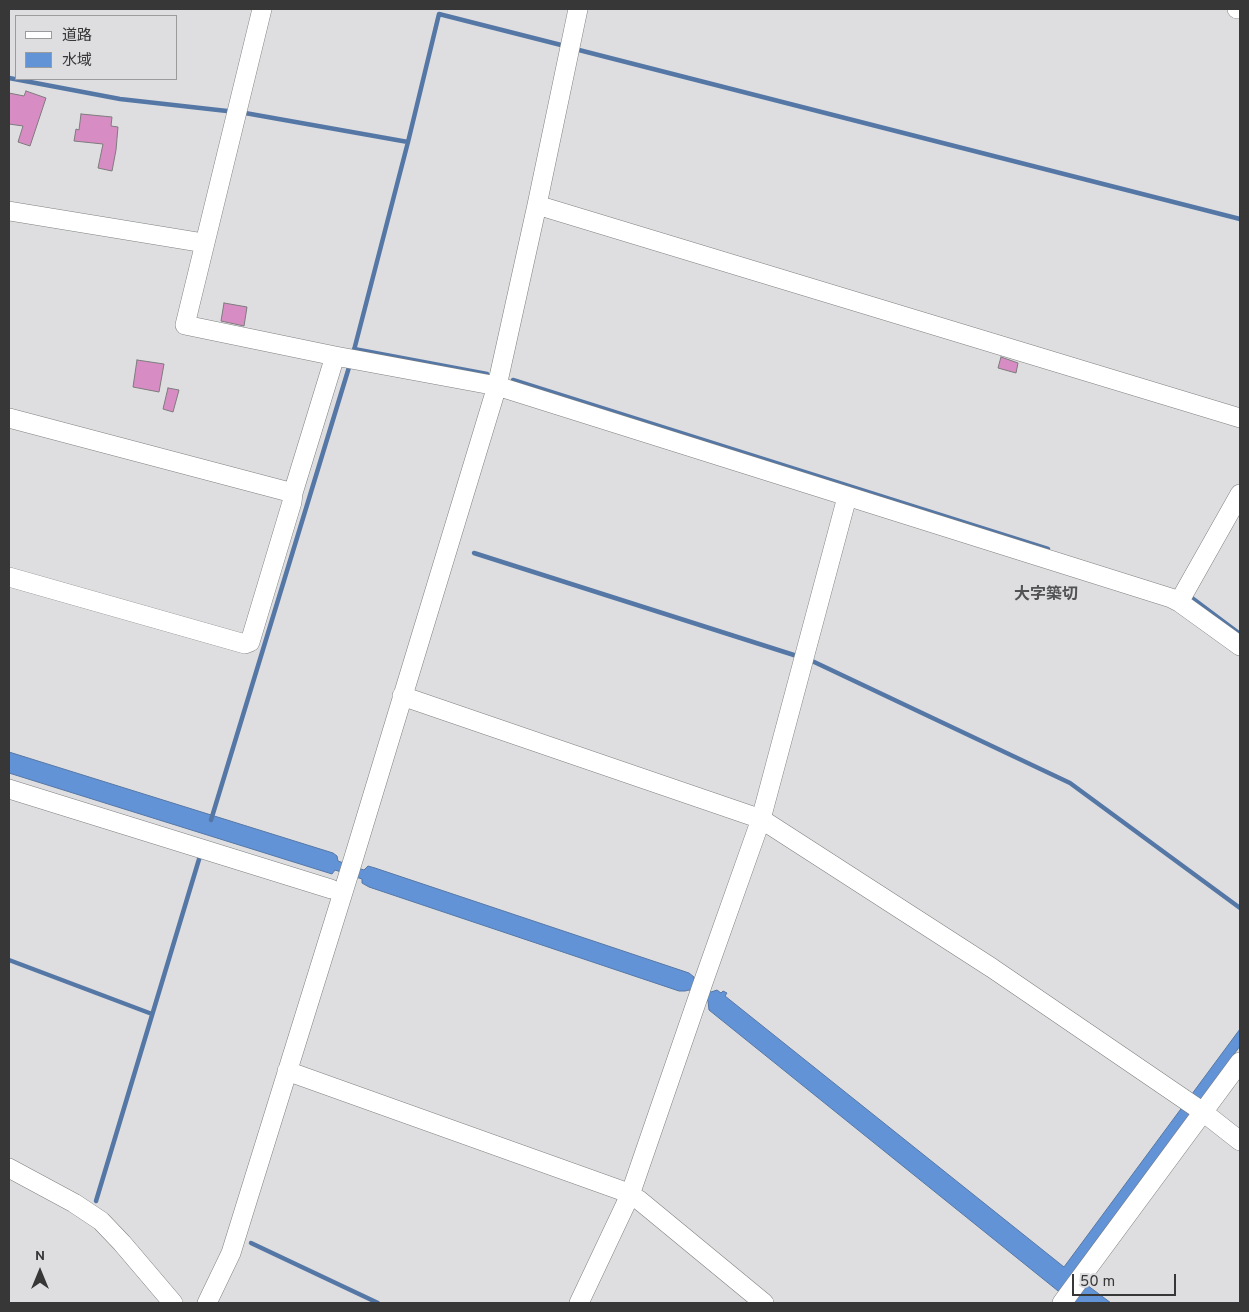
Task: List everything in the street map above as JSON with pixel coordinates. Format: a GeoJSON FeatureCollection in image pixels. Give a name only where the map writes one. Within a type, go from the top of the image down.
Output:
{"type":"FeatureCollection","features":[{"type":"Feature","properties":{"kind":"street"},"geometry":{"type":"LineString","coordinates":[[262,9],[185,325],[497,386],[1180,602],[1240,646]]}},
{"type":"Feature","properties":{"kind":"street"},"geometry":{"type":"LineString","coordinates":[[207,1303],[231,1253],[287,1071],[338,886],[354,857],[497,386],[578,9]]}},
{"type":"Feature","properties":{"kind":"street"},"geometry":{"type":"LineString","coordinates":[[537,205],[1240,418]]}},
{"type":"Feature","properties":{"kind":"street"},"geometry":{"type":"LineString","coordinates":[[9,210],[204,243]]}},
{"type":"Feature","properties":{"kind":"street"},"geometry":{"type":"LineString","coordinates":[[9,577],[245,644],[250,642],[292,502],[293,493],[346,358]]}},
{"type":"Feature","properties":{"kind":"street"},"geometry":{"type":"LineString","coordinates":[[9,418],[293,493]]}},
{"type":"Feature","properties":{"kind":"street"},"geometry":{"type":"LineString","coordinates":[[1180,602],[1240,494]]}},
{"type":"Feature","properties":{"kind":"street"},"geometry":{"type":"LineString","coordinates":[[579,1303],[630,1194],[761,819],[847,497]]}},
{"type":"Feature","properties":{"kind":"street"},"geometry":{"type":"LineString","coordinates":[[402,696],[761,819],[992,968],[1195,1106],[1240,1141]]}},
{"type":"Feature","properties":{"kind":"street"},"geometry":{"type":"LineString","coordinates":[[9,789],[338,886]]}},
{"type":"Feature","properties":{"kind":"street"},"geometry":{"type":"LineString","coordinates":[[1070,1293],[1195,1106],[1240,1062]]}},
{"type":"Feature","properties":{"kind":"street"},"geometry":{"type":"LineString","coordinates":[[287,1071],[630,1194],[764,1303]]}},
{"type":"Feature","properties":{"kind":"street"},"geometry":{"type":"LineString","coordinates":[[9,1168],[74,1203],[101,1221],[173,1303]]}},
{"type":"Feature","properties":{"kind":"water"},"geometry":{"type":"Polygon","coordinates":[[[9,752],[333,853],[337,856],[338,861],[364,870],[368,866],[375,868],[689,973],[694,977],[694,980],[711,992],[717,990],[721,993],[723,991],[727,993],[725,996],[1064,1267],[1240,1029],[1240,1046],[1072,1273],[1070,1278],[1084,1289],[1087,1285],[1111,1303],[1073,1303],[709,1010],[708,1001],[689,990],[679,991],[369,887],[362,883],[362,879],[335,870],[332,874],[9,773],[9,752]]]}},
{"type":"Feature","properties":{"kind":"building"},"geometry":{"type":"Polygon","coordinates":[[[26,91],[46,98],[30,146],[18,142],[23,126],[9,124],[9,93],[24,96],[26,91]]]}},
{"type":"Feature","properties":{"kind":"building"},"geometry":{"type":"Polygon","coordinates":[[[81,114],[112,117],[111,126],[118,127],[112,171],[98,168],[103,144],[74,141],[76,129],[79,130],[81,114]]]}},
{"type":"Feature","properties":{"kind":"building"},"geometry":{"type":"Polygon","coordinates":[[[224,303],[247,307],[244,326],[221,321],[224,303]]]}},
{"type":"Feature","properties":{"kind":"building"},"geometry":{"type":"Polygon","coordinates":[[[1001,357],[1018,363],[1016,373],[998,368],[1001,357]]]}},
{"type":"Feature","properties":{"kind":"building"},"geometry":{"type":"Polygon","coordinates":[[[137,360],[164,364],[159,392],[133,387],[137,360]]]}},
{"type":"Feature","properties":{"kind":"building"},"geometry":{"type":"Polygon","coordinates":[[[168,388],[179,390],[173,412],[163,409],[168,388]]]}},
{"type":"Feature","properties":{"kind":"waterway"},"geometry":{"type":"LineString","coordinates":[[408,142],[439,14],[565,46]]}},
{"type":"Feature","properties":{"kind":"waterway"},"geometry":{"type":"LineString","coordinates":[[575,49],[1240,219]]}},
{"type":"Feature","properties":{"kind":"waterway"},"geometry":{"type":"LineString","coordinates":[[9,78],[15,79]]}},
{"type":"Feature","properties":{"kind":"waterway"},"geometry":{"type":"LineString","coordinates":[[20,80],[120,99],[227,111]]}},
{"type":"Feature","properties":{"kind":"waterway"},"geometry":{"type":"LineString","coordinates":[[245,113],[408,142],[353,354]]}},
{"type":"Feature","properties":{"kind":"waterway"},"geometry":{"type":"LineString","coordinates":[[354,349],[487,374]]}},
{"type":"Feature","properties":{"kind":"waterway"},"geometry":{"type":"LineString","coordinates":[[211,820],[350,364]]}},
{"type":"Feature","properties":{"kind":"waterway"},"geometry":{"type":"LineString","coordinates":[[513,380],[1048,549]]}},
{"type":"Feature","properties":{"kind":"waterway"},"geometry":{"type":"LineString","coordinates":[[474,553],[797,656]]}},
{"type":"Feature","properties":{"kind":"waterway"},"geometry":{"type":"LineString","coordinates":[[1192,598],[1240,634]]}},
{"type":"Feature","properties":{"kind":"waterway"},"geometry":{"type":"LineString","coordinates":[[810,660],[1070,783],[1240,908]]}},
{"type":"Feature","properties":{"kind":"waterway"},"geometry":{"type":"LineString","coordinates":[[96,1201],[200,856]]}},
{"type":"Feature","properties":{"kind":"waterway"},"geometry":{"type":"LineString","coordinates":[[9,960],[152,1014]]}},
{"type":"Feature","properties":{"kind":"waterway"},"geometry":{"type":"LineString","coordinates":[[251,1243],[378,1303]]}},
{"type":"Feature","properties":{"kind":"district","name":"大字築切"},"geometry":{"type":"Point","coordinates":[1046,596]}}]}
